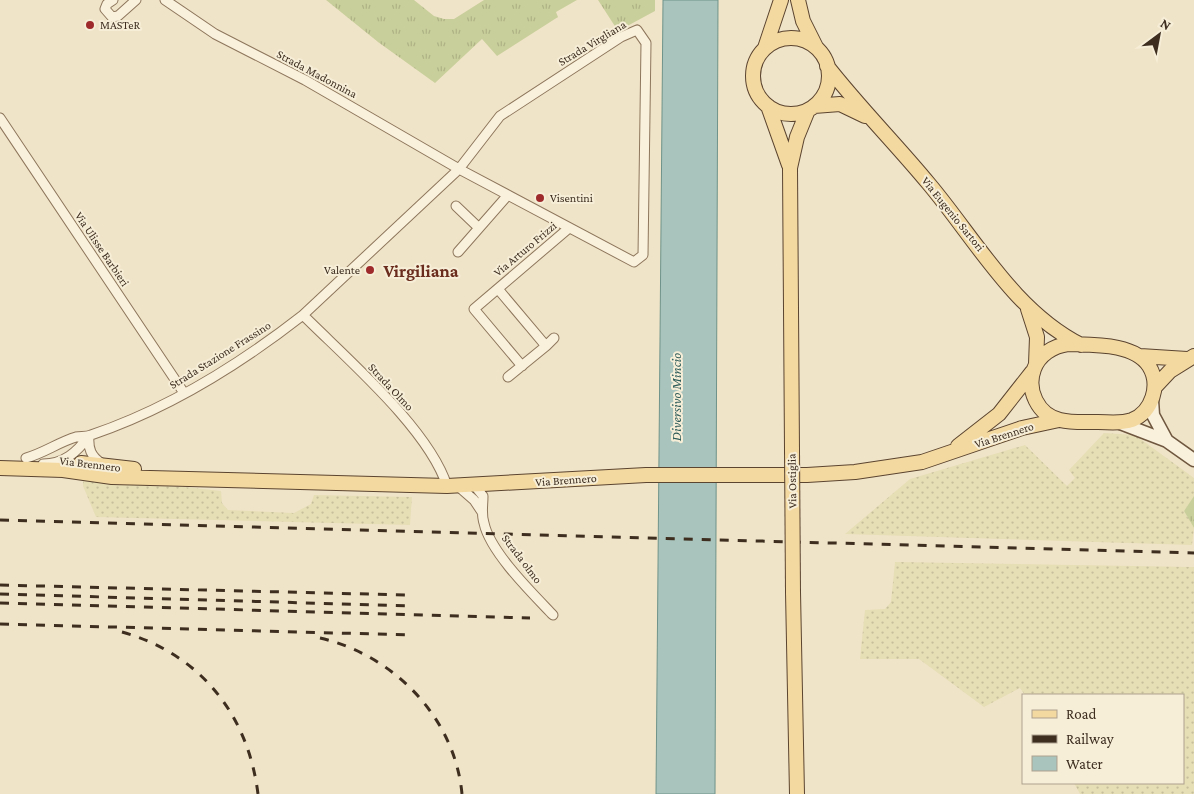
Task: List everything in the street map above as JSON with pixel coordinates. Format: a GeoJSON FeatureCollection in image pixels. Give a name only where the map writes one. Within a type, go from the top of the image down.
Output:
{"type":"FeatureCollection","features":[{"type":"Feature","properties":{"kind":"main road"},"geometry":{"type":"LineString","coordinates":[[782,0],[764,49],[756,61],[753,80],[759,96],[768,106],[788,114],[811,108],[826,91],[829,78],[828,66],[816,48],[803,21],[798,0]]}},
{"type":"Feature","properties":{"kind":"main road"},"geometry":{"type":"LineString","coordinates":[[764,49],[778,40],[791,38],[806,41],[816,48]]}},
{"type":"Feature","properties":{"kind":"main road","name":"Via Eugenio Sartori"},"geometry":{"type":"LineString","coordinates":[[828,66],[929,184],[1028,309],[1056,331],[1081,345]]}},
{"type":"Feature","properties":{"kind":"main road","name":"Via Eugenio Sartori"},"geometry":{"type":"LineString","coordinates":[[811,108],[840,104],[876,122]]}},
{"type":"Feature","properties":{"kind":"main road","name":"Via Ostiglia"},"geometry":{"type":"LineString","coordinates":[[768,106],[790,168]]}},
{"type":"Feature","properties":{"kind":"main road","name":"Via Ostiglia"},"geometry":{"type":"LineString","coordinates":[[796,794],[790,168],[797,137],[811,108]]}},
{"type":"Feature","properties":{"kind":"main road","name":"Via Eugenio Sartori"},"geometry":{"type":"LineString","coordinates":[[1028,309],[1037,337],[1034,368]]}},
{"type":"Feature","properties":{"kind":"main road"},"geometry":{"type":"LineString","coordinates":[[1068,344],[1123,349],[1140,356],[1190,358],[1170,371],[1153,394],[1147,409],[1138,417],[1120,422],[1059,420],[1046,414],[1035,400],[1031,385],[1034,368],[1046,352],[1055,347],[1068,344]]}},
{"type":"Feature","properties":{"kind":"main road"},"geometry":{"type":"LineString","coordinates":[[1140,356],[1152,370],[1153,416],[1167,441]]}},
{"type":"Feature","properties":{"kind":"main road","name":"Via Brennero"},"geometry":{"type":"LineString","coordinates":[[950,453],[999,414],[1034,368]]}},
{"type":"Feature","properties":{"kind":"main road","name":"Via Brennero"},"geometry":{"type":"LineString","coordinates":[[0,466],[74,471],[112,476],[453,486],[646,475],[855,472],[922,462],[1035,424],[1059,420]]}},
{"type":"Feature","properties":{"kind":"main road"},"geometry":{"type":"LineString","coordinates":[[1120,422],[1167,441],[1194,460]]}},
{"type":"Feature","properties":{"kind":"main road","name":"Via Brennero"},"geometry":{"type":"LineString","coordinates":[[0,459],[63,460],[179,477]]}},
{"type":"Feature","properties":{"kind":"street"},"geometry":{"type":"LineString","coordinates":[[113,0],[107,4],[105,9],[112,17],[118,16],[136,0]]}},
{"type":"Feature","properties":{"kind":"street","name":"Strada Madonnina"},"geometry":{"type":"LineString","coordinates":[[165,0],[215,34],[305,80],[459,169],[569,228],[634,262],[643,255]]}},
{"type":"Feature","properties":{"kind":"street","name":"Strada Virgliana"},"geometry":{"type":"LineString","coordinates":[[459,169],[500,116],[621,37],[637,30],[646,43],[643,255]]}},
{"type":"Feature","properties":{"kind":"street","name":"Via Ulisse Barbieri"},"geometry":{"type":"LineString","coordinates":[[0,118],[184,393]]}},
{"type":"Feature","properties":{"kind":"street","name":"Strada Stazione Frassino"},"geometry":{"type":"LineString","coordinates":[[26,458],[43,454],[68,441],[89,436],[163,405],[241,360],[303,315],[459,169]]}},
{"type":"Feature","properties":{"kind":"street"},"geometry":{"type":"LineString","coordinates":[[458,252],[508,195]]}},
{"type":"Feature","properties":{"kind":"street"},"geometry":{"type":"LineString","coordinates":[[456,206],[479,228]]}},
{"type":"Feature","properties":{"kind":"street","name":"Via Arturo Frizzi"},"geometry":{"type":"LineString","coordinates":[[522,366],[474,309],[569,228]]}},
{"type":"Feature","properties":{"kind":"street","name":"Via Arturo Frizzi"},"geometry":{"type":"LineString","coordinates":[[498,289],[546,346]]}},
{"type":"Feature","properties":{"kind":"street","name":"Strada Olmo"},"geometry":{"type":"LineString","coordinates":[[303,315],[394,406],[453,486]]}},
{"type":"Feature","properties":{"kind":"street"},"geometry":{"type":"LineString","coordinates":[[508,377],[554,338]]}},
{"type":"Feature","properties":{"kind":"street"},"geometry":{"type":"LineString","coordinates":[[0,466],[48,464],[63,460],[73,454],[89,436]]}},
{"type":"Feature","properties":{"kind":"street"},"geometry":{"type":"LineString","coordinates":[[89,436],[88,447],[93,458],[104,466]]}},
{"type":"Feature","properties":{"kind":"street"},"geometry":{"type":"LineString","coordinates":[[68,441],[63,450],[63,460],[74,471]]}},
{"type":"Feature","properties":{"kind":"street","name":"Strada olmo"},"geometry":{"type":"LineString","coordinates":[[474,485],[483,496],[482,512],[484,524],[496,548],[518,578],[552,615]]}},
{"type":"Feature","properties":{"kind":"street","name":"Strada olmo"},"geometry":{"type":"LineString","coordinates":[[453,486],[470,495],[482,512]]}},
{"type":"Feature","properties":{"kind":"shaded area"},"geometry":{"type":"Polygon","coordinates":[[[1104,433],[1135,435],[1194,478],[1194,496],[1184,511],[1194,528],[1192,545],[845,534],[910,479],[1025,445],[1067,486],[1075,478],[1069,470],[1104,433]]]}},
{"type":"Feature","properties":{"kind":"shaded area"},"geometry":{"type":"Polygon","coordinates":[[[83,476],[221,491],[222,503],[228,510],[294,513],[311,504],[314,495],[412,497],[410,525],[96,517],[83,486],[83,476]]]}},
{"type":"Feature","properties":{"kind":"shaded area"},"geometry":{"type":"Polygon","coordinates":[[[895,562],[1194,567],[1194,794],[1080,794],[1075,784],[1184,784],[1184,694],[1024,694],[1020,688],[984,707],[919,659],[860,659],[865,610],[885,609],[891,602],[895,562]]]}},
{"type":"Feature","properties":{"kind":"green space"},"geometry":{"type":"Polygon","coordinates":[[[326,0],[414,0],[434,16],[454,19],[484,0],[577,0],[556,12],[558,17],[497,56],[482,39],[435,83],[378,42],[326,0]]]}},
{"type":"Feature","properties":{"kind":"green space"},"geometry":{"type":"Polygon","coordinates":[[[598,0],[655,0],[655,11],[618,31],[598,0]]]}},
{"type":"Feature","properties":{"kind":"green space"},"geometry":{"type":"Polygon","coordinates":[[[1194,496],[1194,528],[1184,511],[1194,496]]]}},
{"type":"Feature","properties":{"kind":"water","name":"Diversivo Mincio"},"geometry":{"type":"Polygon","coordinates":[[[663,0],[718,0],[715,794],[656,794],[663,0]]]}},
{"type":"Feature","properties":{"kind":"railway"},"geometry":{"type":"LineString","coordinates":[[0,520],[1194,553]]}},
{"type":"Feature","properties":{"kind":"railway"},"geometry":{"type":"LineString","coordinates":[[0,585],[406,595]]}},
{"type":"Feature","properties":{"kind":"railway"},"geometry":{"type":"LineString","coordinates":[[0,594],[413,606]]}},
{"type":"Feature","properties":{"kind":"railway"},"geometry":{"type":"LineString","coordinates":[[0,603],[530,618]]}},
{"type":"Feature","properties":{"kind":"railway"},"geometry":{"type":"LineString","coordinates":[[0,624],[412,635]]}},
{"type":"Feature","properties":{"kind":"railway"},"geometry":{"type":"LineString","coordinates":[[122,632],[150,642],[175,655],[197,672],[216,691],[231,713],[244,738],[258,794]]}},
{"type":"Feature","properties":{"kind":"railway"},"geometry":{"type":"LineString","coordinates":[[320,638],[347,646],[372,659],[396,675],[416,694],[434,716],[447,740],[457,766],[462,794]]}},
{"type":"Feature","properties":{"kind":"place","name":"MASTeR"},"geometry":{"type":"Point","coordinates":[90,25]}},
{"type":"Feature","properties":{"kind":"place","name":"Visentini"},"geometry":{"type":"Point","coordinates":[540,198]}},
{"type":"Feature","properties":{"kind":"place","name":"Valente"},"geometry":{"type":"Point","coordinates":[370,270]}},
{"type":"Feature","properties":{"kind":"district","name":"Virgiliana"},"geometry":{"type":"Point","coordinates":[421,271]}}]}
